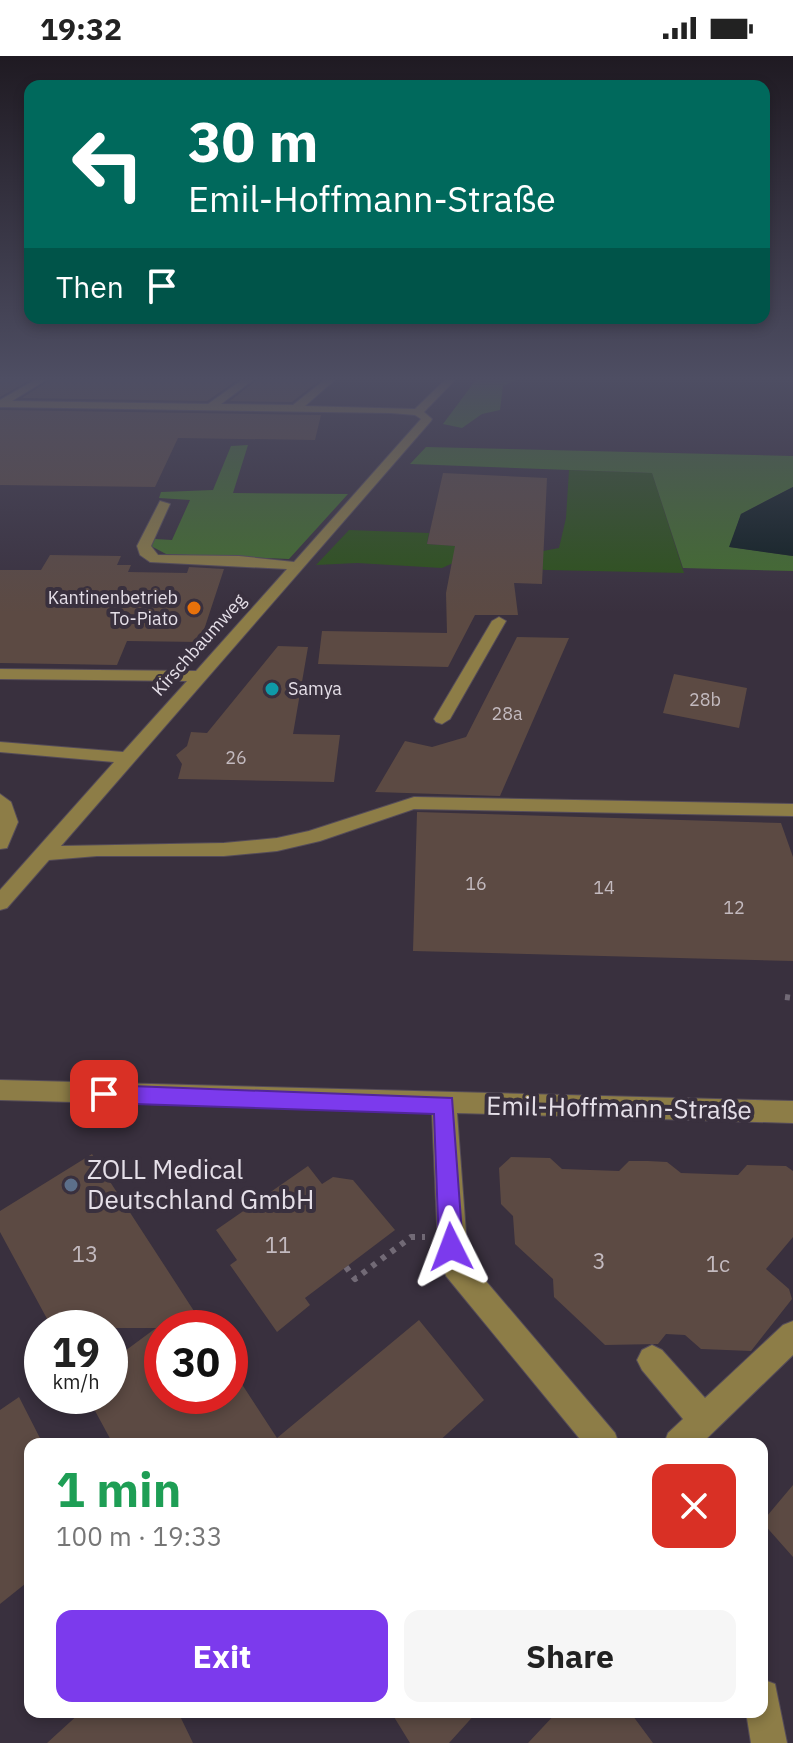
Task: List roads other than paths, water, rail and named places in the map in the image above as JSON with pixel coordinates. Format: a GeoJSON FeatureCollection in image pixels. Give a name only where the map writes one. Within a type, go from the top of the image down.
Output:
{"type":"FeatureCollection","features":[{"type":"Feature","properties":{"kind":"street","name":"Kirschbaumweg"},"geometry":{"type":"LineString","coordinates":[[0,903],[47,854],[198,676],[396,456]]}},
{"type":"Feature","properties":{"kind":"street"},"geometry":{"type":"LineString","coordinates":[[164,504],[144,546],[145,552],[155,559],[239,560],[297,566]]}},
{"type":"Feature","properties":{"kind":"street"},"geometry":{"type":"LineString","coordinates":[[442,719],[499,621]]}},
{"type":"Feature","properties":{"kind":"street"},"geometry":{"type":"LineString","coordinates":[[0,674],[198,676]]}},
{"type":"Feature","properties":{"kind":"street"},"geometry":{"type":"LineString","coordinates":[[0,747],[127,758]]}},
{"type":"Feature","properties":{"kind":"street"},"geometry":{"type":"LineString","coordinates":[[0,800],[10,816],[10,829],[0,843]]}},
{"type":"Feature","properties":{"kind":"street"},"geometry":{"type":"LineString","coordinates":[[47,854],[98,848],[244,848],[319,835],[372,813],[414,803],[793,810]]}},
{"type":"Feature","properties":{"kind":"street","name":"Emil-Hoffmann-Straße"},"geometry":{"type":"LineString","coordinates":[[0,1090],[793,1112]]}},
{"type":"Feature","properties":{"kind":"street"},"geometry":{"type":"LineString","coordinates":[[444,1104],[453,1259],[460,1274],[599,1438]]}},
{"type":"Feature","properties":{"kind":"street"},"geometry":{"type":"LineString","coordinates":[[685,1438],[793,1335]]}},
{"type":"Feature","properties":{"kind":"street"},"geometry":{"type":"LineString","coordinates":[[652,1360],[704,1420]]}},
{"type":"Feature","properties":{"kind":"street"},"geometry":{"type":"LineString","coordinates":[[765,1718],[769,1743]]}},
{"type":"Feature","properties":{"kind":"place","name":"Kantinenbetrieb To-Piato"},"geometry":{"type":"Point","coordinates":[194,608]}},
{"type":"Feature","properties":{"kind":"place","name":"Samya"},"geometry":{"type":"Point","coordinates":[272,689]}},
{"type":"Feature","properties":{"kind":"place","name":"ZOLL Medical Deutschland GmbH"},"geometry":{"type":"Point","coordinates":[71,1185]}}]}
